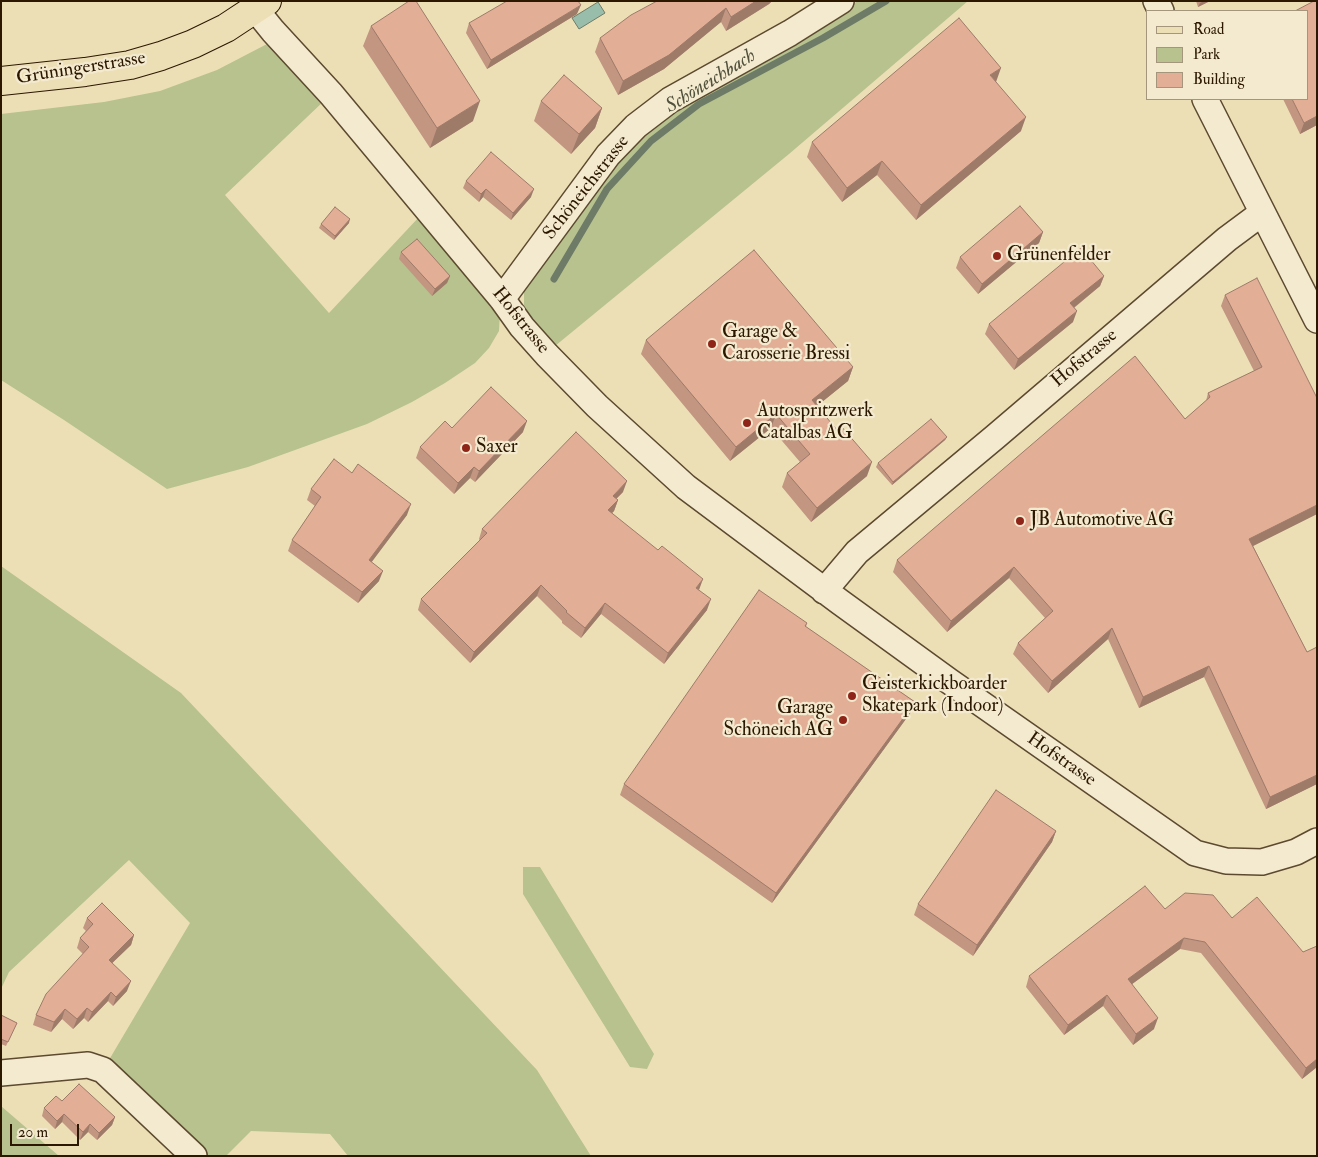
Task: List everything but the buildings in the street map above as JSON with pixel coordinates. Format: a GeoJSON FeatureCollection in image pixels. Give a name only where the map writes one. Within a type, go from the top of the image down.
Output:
{"type":"FeatureCollection","features":[{"type":"Feature","properties":{"kind":"main road","name":"Grüningerstrasse"},"geometry":{"type":"LineString","coordinates":[[1,81],[85,72],[161,56],[193,44],[226,28],[262,5]]}},
{"type":"Feature","properties":{"kind":"street","name":"Schöneichstrasse"},"geometry":{"type":"LineString","coordinates":[[502,299],[608,155],[636,126],[670,100],[790,33],[841,1]]}},
{"type":"Feature","properties":{"kind":"street","name":"Hofstrasse"},"geometry":{"type":"LineString","coordinates":[[262,5],[273,31],[331,94],[502,299],[546,356],[686,487],[824,591],[949,681],[1195,852],[1226,861],[1262,862],[1296,852],[1317,841]]}},
{"type":"Feature","properties":{"kind":"street"},"geometry":{"type":"LineString","coordinates":[[1205,100],[1317,320]]}},
{"type":"Feature","properties":{"kind":"street","name":"Hofstrasse"},"geometry":{"type":"LineString","coordinates":[[824,591],[857,552],[1227,239],[1262,214]]}},
{"type":"Feature","properties":{"kind":"street"},"geometry":{"type":"LineString","coordinates":[[1,1072],[88,1065],[103,1070],[194,1156]]}},
{"type":"Feature","properties":{"kind":"green space"},"geometry":{"type":"Polygon","coordinates":[[[858,1],[968,1],[789,154],[555,346],[524,307],[524,291],[599,178],[682,100],[858,1]]]}},
{"type":"Feature","properties":{"kind":"green space"},"geometry":{"type":"Polygon","coordinates":[[[267,44],[291,63],[325,100],[225,195],[329,313],[420,216],[500,312],[499,331],[489,348],[475,363],[412,402],[367,424],[248,467],[167,489],[1,380],[1,114],[104,102],[160,91],[217,70],[267,44]]]}},
{"type":"Feature","properties":{"kind":"green space"},"geometry":{"type":"Polygon","coordinates":[[[1,566],[181,693],[537,1070],[591,1156],[348,1156],[330,1134],[251,1131],[226,1156],[194,1156],[103,1070],[190,923],[129,860],[9,972],[1,989],[1,566]]]}},
{"type":"Feature","properties":{"kind":"green space"},"geometry":{"type":"Polygon","coordinates":[[[523,867],[540,867],[654,1054],[647,1069],[630,1067],[523,894],[523,867]]]}},
{"type":"Feature","properties":{"kind":"green space"},"geometry":{"type":"Polygon","coordinates":[[[1,1106],[59,1156],[1,1156],[1,1106]]]}},
{"type":"Feature","properties":{"kind":"shaded area"},"geometry":{"type":"Polygon","coordinates":[[[598,2],[605,13],[579,29],[572,18],[598,2]]]}},
{"type":"Feature","properties":{"kind":"waterway","name":"Schöneichbach"},"geometry":{"type":"LineString","coordinates":[[554,279],[607,189],[651,141],[699,104],[823,38],[886,1]]}},
{"type":"Feature","properties":{"kind":"place","name":"Grünenfelder"},"geometry":{"type":"Point","coordinates":[997,256]}},
{"type":"Feature","properties":{"kind":"place","name":"Garage & Carosserie Bressi"},"geometry":{"type":"Point","coordinates":[712,344]}},
{"type":"Feature","properties":{"kind":"place","name":"Autospritzwerk Catalbas AG"},"geometry":{"type":"Point","coordinates":[747,423]}},
{"type":"Feature","properties":{"kind":"place","name":"Saxer"},"geometry":{"type":"Point","coordinates":[466,448]}},
{"type":"Feature","properties":{"kind":"place","name":"JB Automotive AG"},"geometry":{"type":"Point","coordinates":[1020,521]}},
{"type":"Feature","properties":{"kind":"place","name":"Geisterkickboarder Skatepark (Indoor)"},"geometry":{"type":"Point","coordinates":[852,696]}},
{"type":"Feature","properties":{"kind":"place","name":"Garage Schöneich AG"},"geometry":{"type":"Point","coordinates":[843,720]}}]}
